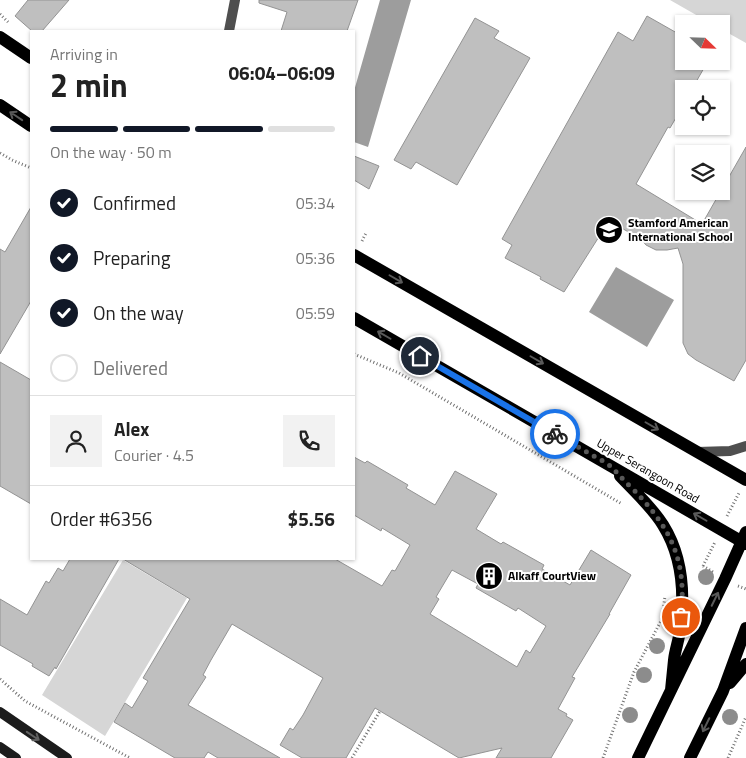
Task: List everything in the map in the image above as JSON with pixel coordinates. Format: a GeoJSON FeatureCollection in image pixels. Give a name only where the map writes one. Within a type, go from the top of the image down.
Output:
{"type":"FeatureCollection","features":[{"type":"Feature","properties":{"kind":"main road"},"geometry":{"type":"LineString","coordinates":[[0,36],[28,55]]}},
{"type":"Feature","properties":{"kind":"main road"},"geometry":{"type":"LineString","coordinates":[[0,44],[28,55]]}},
{"type":"Feature","properties":{"kind":"main road"},"geometry":{"type":"LineString","coordinates":[[0,106],[30,125]]}},
{"type":"Feature","properties":{"kind":"main road"},"geometry":{"type":"LineString","coordinates":[[355,256],[746,480]]}},
{"type":"Feature","properties":{"kind":"main road","name":"Upper Serangoon Road"},"geometry":{"type":"LineString","coordinates":[[355,319],[608,465],[745,539]]}},
{"type":"Feature","properties":{"kind":"main road"},"geometry":{"type":"LineString","coordinates":[[608,465],[638,494],[664,526],[674,545],[681,570],[683,587],[680,630],[674,659],[671,690]]}},
{"type":"Feature","properties":{"kind":"main road"},"geometry":{"type":"LineString","coordinates":[[638,758],[745,539]]}},
{"type":"Feature","properties":{"kind":"main road"},"geometry":{"type":"LineString","coordinates":[[690,758],[723,691],[746,628]]}},
{"type":"Feature","properties":{"kind":"main road"},"geometry":{"type":"LineString","coordinates":[[723,691],[746,664]]}},
{"type":"Feature","properties":{"kind":"street"},"geometry":{"type":"LineString","coordinates":[[229,30],[235,0]]}},
{"type":"Feature","properties":{"kind":"street"},"geometry":{"type":"LineString","coordinates":[[697,452],[730,451],[746,446]]}},
{"type":"Feature","properties":{"kind":"street"},"geometry":{"type":"LineString","coordinates":[[0,712],[67,758]]}},
{"type":"Feature","properties":{"kind":"street"},"geometry":{"type":"LineString","coordinates":[[0,747],[16,758]]}},
{"type":"Feature","properties":{"kind":"path"},"geometry":{"type":"LineString","coordinates":[[0,153],[30,168]]}},
{"type":"Feature","properties":{"kind":"path"},"geometry":{"type":"LineString","coordinates":[[355,354],[399,373],[630,508]]}},
{"type":"Feature","properties":{"kind":"path"},"geometry":{"type":"LineString","coordinates":[[604,758],[634,672],[662,619],[665,594]]}},
{"type":"Feature","properties":{"kind":"path"},"geometry":{"type":"LineString","coordinates":[[0,679],[25,701],[130,758]]}},
{"type":"Feature","properties":{"kind":"path"},"geometry":{"type":"LineString","coordinates":[[352,758],[380,711]]}},
{"type":"Feature","properties":{"kind":"path"},"geometry":{"type":"LineString","coordinates":[[728,758],[746,717]]}},
{"type":"Feature","properties":{"kind":"shaded area"},"geometry":{"type":"Polygon","coordinates":[[[380,0],[411,0],[368,147],[355,142],[355,88],[380,0]]]}},
{"type":"Feature","properties":{"kind":"shaded area"},"geometry":{"type":"Polygon","coordinates":[[[670,0],[746,0],[746,43],[730,34],[730,15],[696,15],[670,0]]]}},
{"type":"Feature","properties":{"kind":"shaded area"},"geometry":{"type":"Polygon","coordinates":[[[616,267],[674,300],[647,347],[589,312],[616,267]]]}},
{"type":"Feature","properties":{"kind":"shaded area"},"geometry":{"type":"Polygon","coordinates":[[[123,560],[187,598],[105,736],[42,695],[123,560]]]}},
{"type":"Feature","properties":{"kind":"building"},"geometry":{"type":"Polygon","coordinates":[[[28,0],[69,0],[43,30],[31,30],[15,16],[28,0]]]}},
{"type":"Feature","properties":{"kind":"building"},"geometry":{"type":"Polygon","coordinates":[[[259,0],[358,0],[347,30],[281,30],[287,12],[259,3],[259,0]]]}},
{"type":"Feature","properties":{"kind":"building"},"geometry":{"type":"Polygon","coordinates":[[[647,16],[675,32],[675,70],[703,70],[697,80],[675,80],[675,119],[670,128],[668,127],[636,184],[702,224],[716,200],[730,200],[730,175],[746,147],[746,360],[734,381],[696,360],[688,354],[683,343],[683,264],[678,248],[656,250],[609,221],[564,292],[540,279],[541,277],[505,258],[512,245],[502,239],[618,32],[633,41],[647,16]]]}},
{"type":"Feature","properties":{"kind":"building"},"geometry":{"type":"Polygon","coordinates":[[[475,18],[499,31],[494,38],[530,58],[457,185],[416,162],[411,169],[394,160],[475,18]]]}},
{"type":"Feature","properties":{"kind":"building"},"geometry":{"type":"Polygon","coordinates":[[[355,156],[379,166],[369,189],[355,181],[355,156]]]}},
{"type":"Feature","properties":{"kind":"building"},"geometry":{"type":"Polygon","coordinates":[[[30,209],[30,303],[0,354],[0,249],[5,252],[30,209]]]}},
{"type":"Feature","properties":{"kind":"building"},"geometry":{"type":"Polygon","coordinates":[[[0,362],[30,379],[30,503],[0,486],[0,362]]]}},
{"type":"Feature","properties":{"kind":"building"},"geometry":{"type":"Polygon","coordinates":[[[355,458],[365,463],[367,461],[408,485],[406,488],[435,505],[455,471],[497,494],[476,529],[501,544],[503,542],[544,565],[542,569],[570,585],[591,550],[631,575],[572,677],[575,678],[558,709],[573,720],[551,758],[496,758],[502,748],[459,758],[375,708],[346,758],[302,758],[280,745],[290,728],[293,730],[303,715],[323,678],[232,624],[203,675],[206,677],[188,705],[280,758],[218,758],[208,752],[204,758],[175,758],[114,722],[125,703],[132,708],[148,681],[143,678],[190,599],[125,560],[337,560],[382,586],[392,570],[395,571],[410,545],[382,528],[381,531],[355,516],[355,458]],[[452,570],[436,597],[439,599],[430,614],[517,667],[526,650],[530,653],[546,626],[518,608],[516,611],[476,588],[478,584],[452,570]]]}},
{"type":"Feature","properties":{"kind":"building"},"geometry":{"type":"Polygon","coordinates":[[[69,560],[118,560],[56,669],[55,667],[49,676],[32,666],[33,664],[0,645],[0,599],[27,615],[46,581],[49,583],[58,568],[63,571],[69,560]]]}},
{"type":"Feature","properties":{"kind":"way so far"},"geometry":{"type":"LineString","coordinates":[[555,434],[608,465],[638,494],[664,526],[674,545],[681,570],[683,587],[681,617]]}},
{"type":"Feature","properties":{"kind":"place","name":"Stamford American International School"},"geometry":{"type":"Point","coordinates":[609,230]}},
{"type":"Feature","properties":{"kind":"place","name":"Alkaff CourtView"},"geometry":{"type":"Point","coordinates":[489,576]}},
{"type":"Feature","properties":{"kind":"route"},"geometry":{"type":"LineString","coordinates":[[420,356],[555,434]]}}]}
